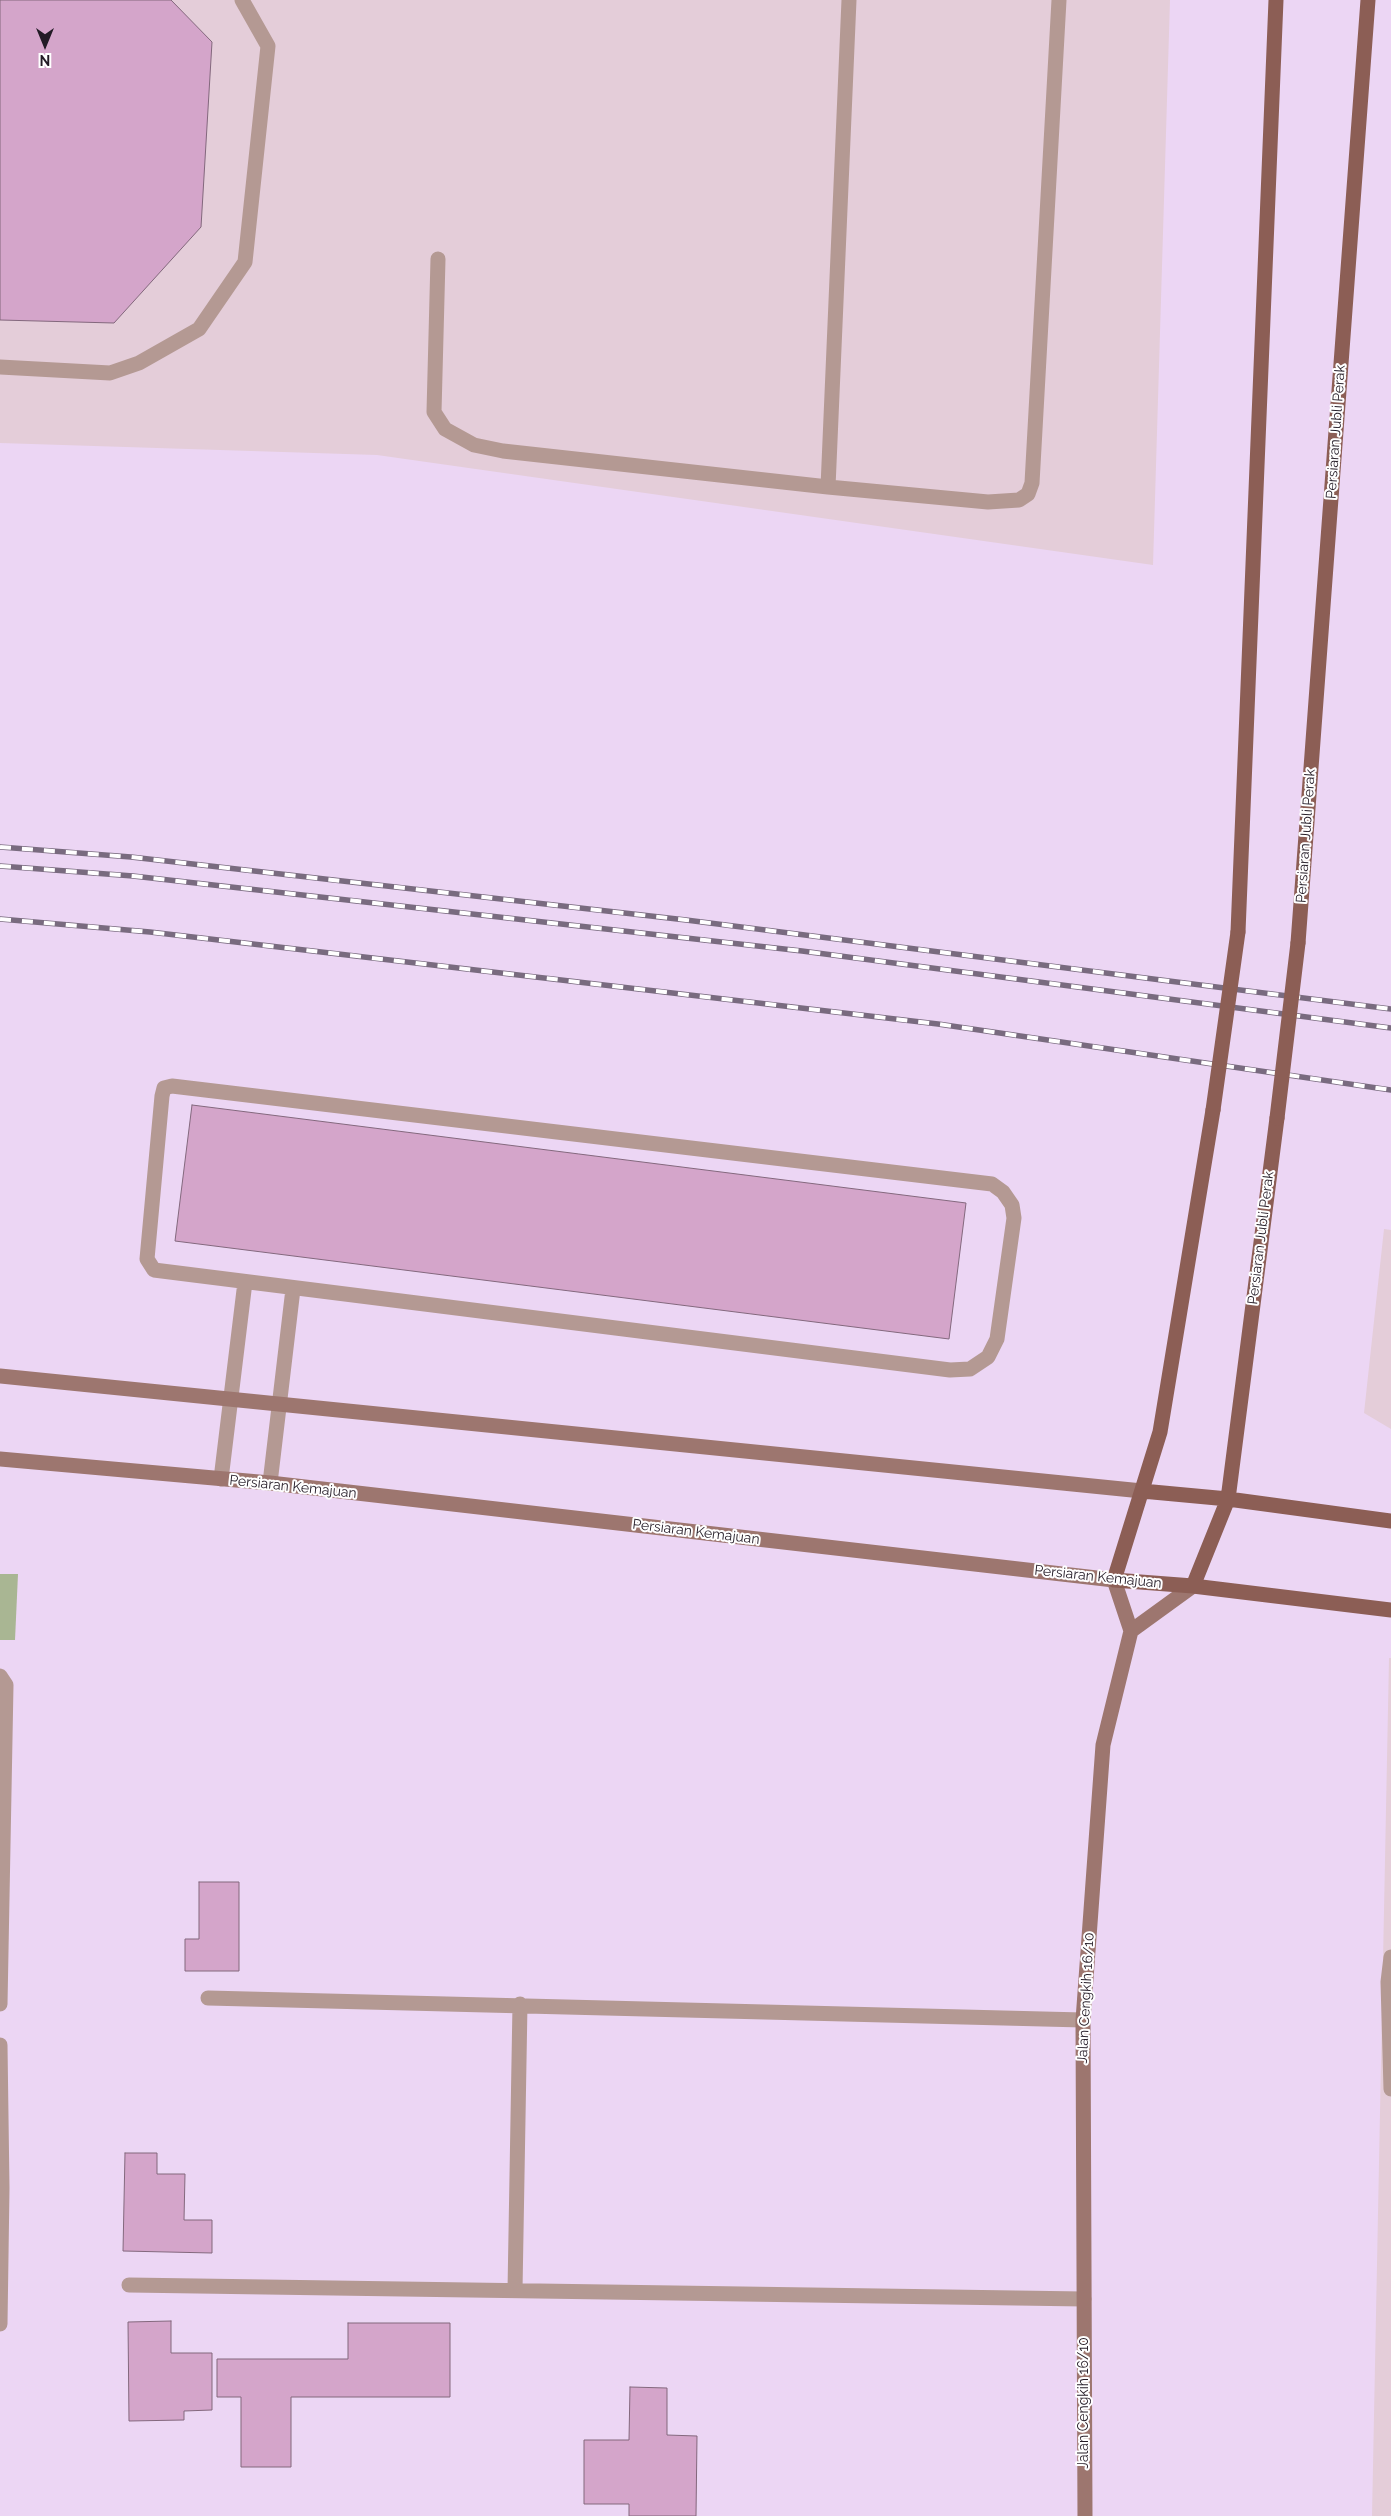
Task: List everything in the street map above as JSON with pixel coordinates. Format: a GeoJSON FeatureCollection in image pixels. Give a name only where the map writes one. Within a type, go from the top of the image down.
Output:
{"type":"FeatureCollection","features":[{"type":"Feature","properties":{"kind":"main road"},"geometry":{"type":"LineString","coordinates":[[1194,1586],[1131,1631],[1114,1580],[1160,1432],[1213,1110],[1238,932],[1276,0]]}},
{"type":"Feature","properties":{"kind":"main road","name":"Persiaran Jubli Perak"},"geometry":{"type":"LineString","coordinates":[[1194,1586],[1228,1499],[1298,943],[1368,0]]}},
{"type":"Feature","properties":{"kind":"main road"},"geometry":{"type":"LineString","coordinates":[[0,1376],[229,1397],[1228,1499],[1391,1521]]}},
{"type":"Feature","properties":{"kind":"main road","name":"Persiaran Kemajuan"},"geometry":{"type":"LineString","coordinates":[[0,1459],[270,1483],[1114,1580],[1194,1586],[1391,1610]]}},
{"type":"Feature","properties":{"kind":"main road","name":"Jalan Cengkih 16/10"},"geometry":{"type":"LineString","coordinates":[[1085,2516],[1083,2020],[1103,1745],[1131,1631]]}},
{"type":"Feature","properties":{"kind":"street"},"geometry":{"type":"LineString","coordinates":[[0,367],[110,373],[139,362],[199,329],[245,262],[268,46],[242,0]]}},
{"type":"Feature","properties":{"kind":"street"},"geometry":{"type":"LineString","coordinates":[[828,487],[849,0]]}},
{"type":"Feature","properties":{"kind":"street"},"geometry":{"type":"LineString","coordinates":[[438,260],[434,412],[445,429],[474,445],[503,451],[828,487],[988,502],[1019,500],[1028,494],[1033,463],[1059,0]]}},
{"type":"Feature","properties":{"kind":"street"},"geometry":{"type":"LineString","coordinates":[[182,1087],[992,1184],[1003,1192],[1012,1205],[1014,1218],[997,1339],[988,1357],[970,1368],[940,1369],[245,1282],[154,1270],[147,1259],[164,1088],[182,1087]]}},
{"type":"Feature","properties":{"kind":"street"},"geometry":{"type":"LineString","coordinates":[[221,1479],[229,1397],[245,1282]]}},
{"type":"Feature","properties":{"kind":"street"},"geometry":{"type":"LineString","coordinates":[[270,1483],[293,1289]]}},
{"type":"Feature","properties":{"kind":"street"},"geometry":{"type":"LineString","coordinates":[[0,1676],[6,1684],[0,2004]]}},
{"type":"Feature","properties":{"kind":"street"},"geometry":{"type":"LineString","coordinates":[[1391,1957],[1388,1982],[1391,2089]]}},
{"type":"Feature","properties":{"kind":"street"},"geometry":{"type":"LineString","coordinates":[[208,1998],[520,2004],[1083,2020]]}},
{"type":"Feature","properties":{"kind":"street"},"geometry":{"type":"LineString","coordinates":[[515,2290],[520,2004]]}},
{"type":"Feature","properties":{"kind":"street"},"geometry":{"type":"LineString","coordinates":[[0,2045],[0,2324]]}},
{"type":"Feature","properties":{"kind":"street"},"geometry":{"type":"LineString","coordinates":[[129,2285],[1084,2299]]}},
{"type":"Feature","properties":{"kind":"shaded area"},"geometry":{"type":"Polygon","coordinates":[[[0,0],[1170,0],[1153,565],[377,455],[0,443],[0,0]]]}},
{"type":"Feature","properties":{"kind":"shaded area"},"geometry":{"type":"Polygon","coordinates":[[[1384,1229],[1391,1230],[1391,1429],[1364,1413],[1384,1229]]]}},
{"type":"Feature","properties":{"kind":"shaded area"},"geometry":{"type":"Polygon","coordinates":[[[1389,1658],[1391,1658],[1391,2516],[1372,2516],[1389,1658]]]}},
{"type":"Feature","properties":{"kind":"green space"},"geometry":{"type":"Polygon","coordinates":[[[0,1574],[18,1574],[15,1640],[0,1640],[0,1574]]]}},
{"type":"Feature","properties":{"kind":"building"},"geometry":{"type":"Polygon","coordinates":[[[0,0],[171,0],[212,42],[201,227],[114,323],[0,320],[0,0]]]}},
{"type":"Feature","properties":{"kind":"building"},"geometry":{"type":"Polygon","coordinates":[[[192,1105],[966,1203],[949,1339],[175,1241],[192,1105]]]}},
{"type":"Feature","properties":{"kind":"building"},"geometry":{"type":"Polygon","coordinates":[[[199,1882],[239,1882],[239,1971],[185,1971],[185,1939],[199,1939],[199,1882]]]}},
{"type":"Feature","properties":{"kind":"building"},"geometry":{"type":"Polygon","coordinates":[[[125,2153],[157,2153],[157,2174],[185,2174],[184,2220],[212,2220],[212,2253],[123,2251],[125,2153]]]}},
{"type":"Feature","properties":{"kind":"building"},"geometry":{"type":"Polygon","coordinates":[[[171,2321],[171,2353],[212,2353],[212,2410],[184,2411],[184,2420],[129,2421],[128,2322],[171,2321]]]}},
{"type":"Feature","properties":{"kind":"building"},"geometry":{"type":"Polygon","coordinates":[[[348,2323],[450,2323],[450,2397],[291,2397],[291,2467],[241,2467],[241,2397],[217,2397],[217,2359],[348,2359],[348,2323]]]}},
{"type":"Feature","properties":{"kind":"building"},"geometry":{"type":"Polygon","coordinates":[[[630,2387],[667,2388],[667,2435],[697,2436],[696,2516],[629,2516],[629,2504],[584,2504],[584,2440],[629,2440],[630,2387]]]}},
{"type":"Feature","properties":{"kind":"railway"},"geometry":{"type":"LineString","coordinates":[[0,847],[131,857],[686,920],[1391,1009]]}},
{"type":"Feature","properties":{"kind":"railway"},"geometry":{"type":"LineString","coordinates":[[0,866],[133,876],[802,951],[1391,1028]]}},
{"type":"Feature","properties":{"kind":"railway"},"geometry":{"type":"LineString","coordinates":[[0,919],[150,932],[938,1024],[1391,1090]]}}]}
